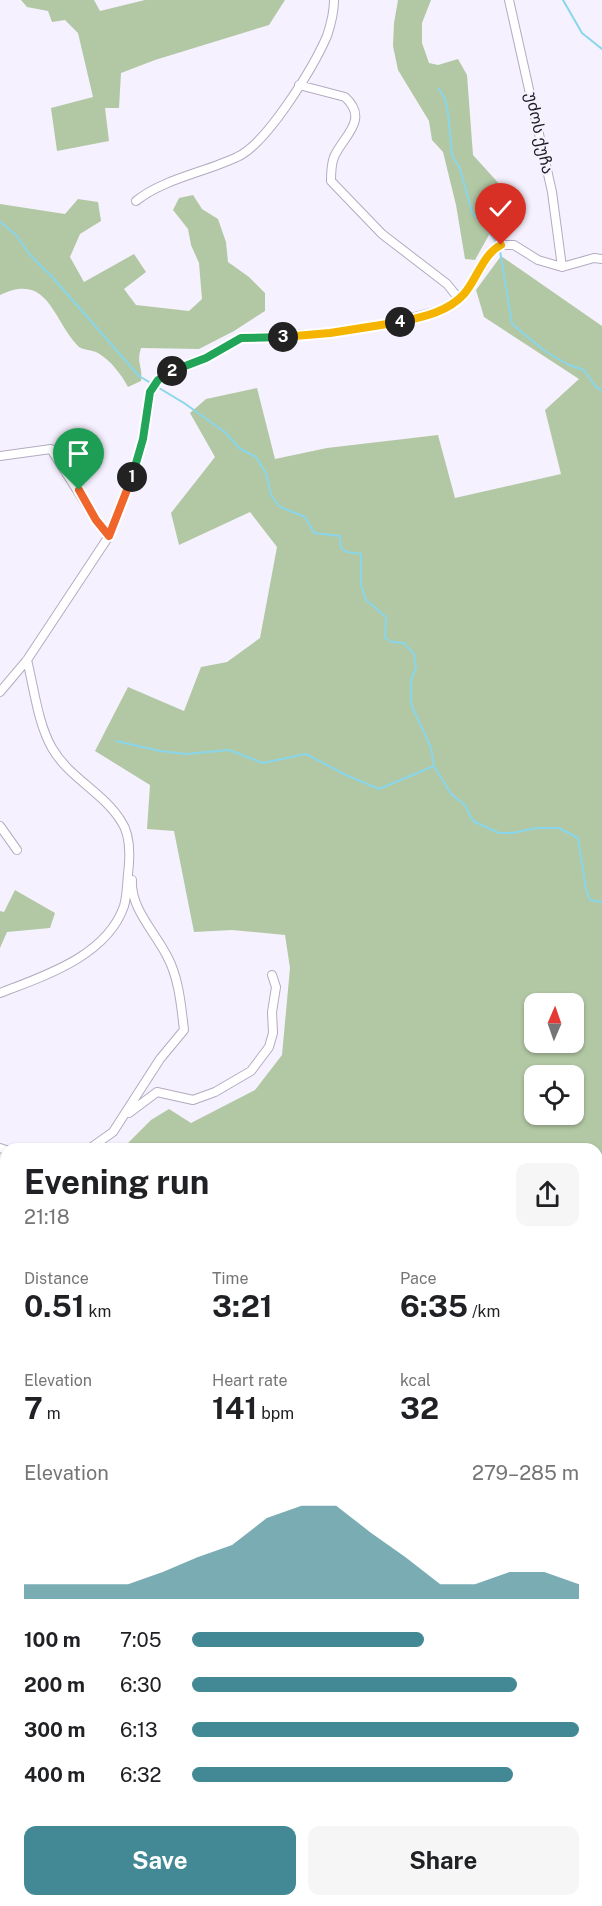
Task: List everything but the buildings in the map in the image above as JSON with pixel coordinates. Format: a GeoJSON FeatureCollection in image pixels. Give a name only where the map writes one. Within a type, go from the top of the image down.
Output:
{"type":"FeatureCollection","features":[{"type":"Feature","properties":{"kind":"street"},"geometry":{"type":"LineString","coordinates":[[136,201],[154,190],[248,151],[272,124],[299,85],[326,37],[332,19],[333,0]]}},
{"type":"Feature","properties":{"kind":"street","name":"უძოს ქუჩა"},"geometry":{"type":"LineString","coordinates":[[509,0],[552,192],[562,267]]}},
{"type":"Feature","properties":{"kind":"street"},"geometry":{"type":"LineString","coordinates":[[299,85],[345,97],[351,102],[354,110],[355,119],[352,130],[335,156],[331,181],[382,234],[447,284],[459,299]]}},
{"type":"Feature","properties":{"kind":"street"},"geometry":{"type":"LineString","coordinates":[[0,692],[27,660],[109,536],[136,464],[143,439],[150,392],[158,380],[173,370],[206,358],[241,338],[330,333],[438,312],[466,292],[496,247],[514,245],[550,265],[562,267],[600,258]]}},
{"type":"Feature","properties":{"kind":"street"},"geometry":{"type":"LineString","coordinates":[[0,456],[51,450],[96,520],[109,536]]}},
{"type":"Feature","properties":{"kind":"street"},"geometry":{"type":"LineString","coordinates":[[27,660],[45,735],[58,759],[108,804],[125,827],[134,900],[169,958],[180,996],[184,1030],[160,1059],[113,1132],[97,1143]]}},
{"type":"Feature","properties":{"kind":"street"},"geometry":{"type":"LineString","coordinates":[[0,826],[17,850]]}},
{"type":"Feature","properties":{"kind":"street"},"geometry":{"type":"LineString","coordinates":[[0,993],[66,966],[94,947],[116,922],[124,906],[130,862]]}},
{"type":"Feature","properties":{"kind":"street"},"geometry":{"type":"LineString","coordinates":[[125,1116],[157,1092],[193,1100],[215,1092],[251,1071],[269,1047],[273,1033],[272,1012],[276,987],[272,975]]}},
{"type":"Feature","properties":{"kind":"green space"},"geometry":{"type":"Polygon","coordinates":[[[21,0],[94,0],[100,11],[145,0],[285,0],[269,25],[155,60],[121,73],[119,108],[105,108],[109,141],[57,151],[51,108],[93,97],[78,33],[65,20],[52,22],[48,11],[27,7],[21,0]]]}},
{"type":"Feature","properties":{"kind":"green space"},"geometry":{"type":"Polygon","coordinates":[[[398,0],[431,0],[422,23],[422,43],[429,63],[438,65],[458,59],[467,75],[473,155],[502,187],[510,200],[508,209],[495,224],[475,260],[465,259],[456,205],[443,152],[432,140],[429,121],[398,70],[393,46],[398,0]]]}},
{"type":"Feature","properties":{"kind":"green space"},"geometry":{"type":"Polygon","coordinates":[[[193,195],[202,209],[218,219],[226,242],[228,262],[249,277],[265,293],[265,311],[234,331],[199,349],[141,348],[139,358],[141,381],[128,387],[107,360],[98,353],[79,347],[47,301],[39,294],[29,289],[16,289],[0,295],[0,204],[65,214],[78,199],[98,202],[101,221],[80,234],[70,257],[84,282],[134,254],[146,272],[124,289],[136,305],[189,311],[202,299],[199,263],[191,245],[188,229],[173,210],[179,198],[193,195]]]}},
{"type":"Feature","properties":{"kind":"green space"},"geometry":{"type":"Polygon","coordinates":[[[501,256],[602,326],[602,1143],[128,1143],[151,1120],[169,1109],[191,1123],[255,1090],[282,1055],[290,968],[285,935],[232,930],[194,932],[174,831],[147,829],[150,785],[95,751],[128,687],[184,711],[201,667],[227,662],[260,638],[277,547],[250,512],[179,545],[171,513],[215,457],[190,413],[206,399],[257,388],[275,459],[327,448],[438,435],[455,498],[561,474],[545,410],[579,379],[484,317],[476,290],[501,256]]]}},
{"type":"Feature","properties":{"kind":"green space"},"geometry":{"type":"Polygon","coordinates":[[[15,890],[55,913],[50,928],[7,932],[0,948],[0,911],[4,912],[15,890]]]}},
{"type":"Feature","properties":{"kind":"waterway"},"geometry":{"type":"LineString","coordinates":[[563,0],[582,33],[602,49]]}},
{"type":"Feature","properties":{"kind":"waterway"},"geometry":{"type":"LineString","coordinates":[[439,89],[445,99],[448,113],[452,155],[460,169],[472,212],[495,240],[500,251],[512,324],[546,352],[569,365],[584,370],[596,387],[602,390]]}},
{"type":"Feature","properties":{"kind":"waterway"},"geometry":{"type":"LineString","coordinates":[[0,222],[16,235],[30,255],[139,376],[184,403],[226,433],[239,448],[256,457],[266,473],[271,495],[280,507],[305,517],[314,533],[340,536],[341,548],[347,552],[361,554],[361,585],[366,600],[386,617],[385,638],[392,642],[404,643],[414,654],[416,668],[411,680],[411,704],[431,748],[434,766],[451,794],[465,805],[473,821],[499,833],[513,833],[536,828],[559,828],[578,838],[586,889],[590,900],[602,902]]}},
{"type":"Feature","properties":{"kind":"waterway"},"geometry":{"type":"LineString","coordinates":[[116,741],[186,754],[229,750],[263,763],[306,754],[379,789],[434,766]]}},
{"type":"Feature","properties":{"kind":"route"},"geometry":{"type":"LineString","coordinates":[[79,490],[96,520],[109,536],[136,464],[143,439],[150,392],[158,380],[173,370],[206,358],[241,338],[330,333],[417,318],[438,312],[466,292],[491,252],[501,245]]}}]}
